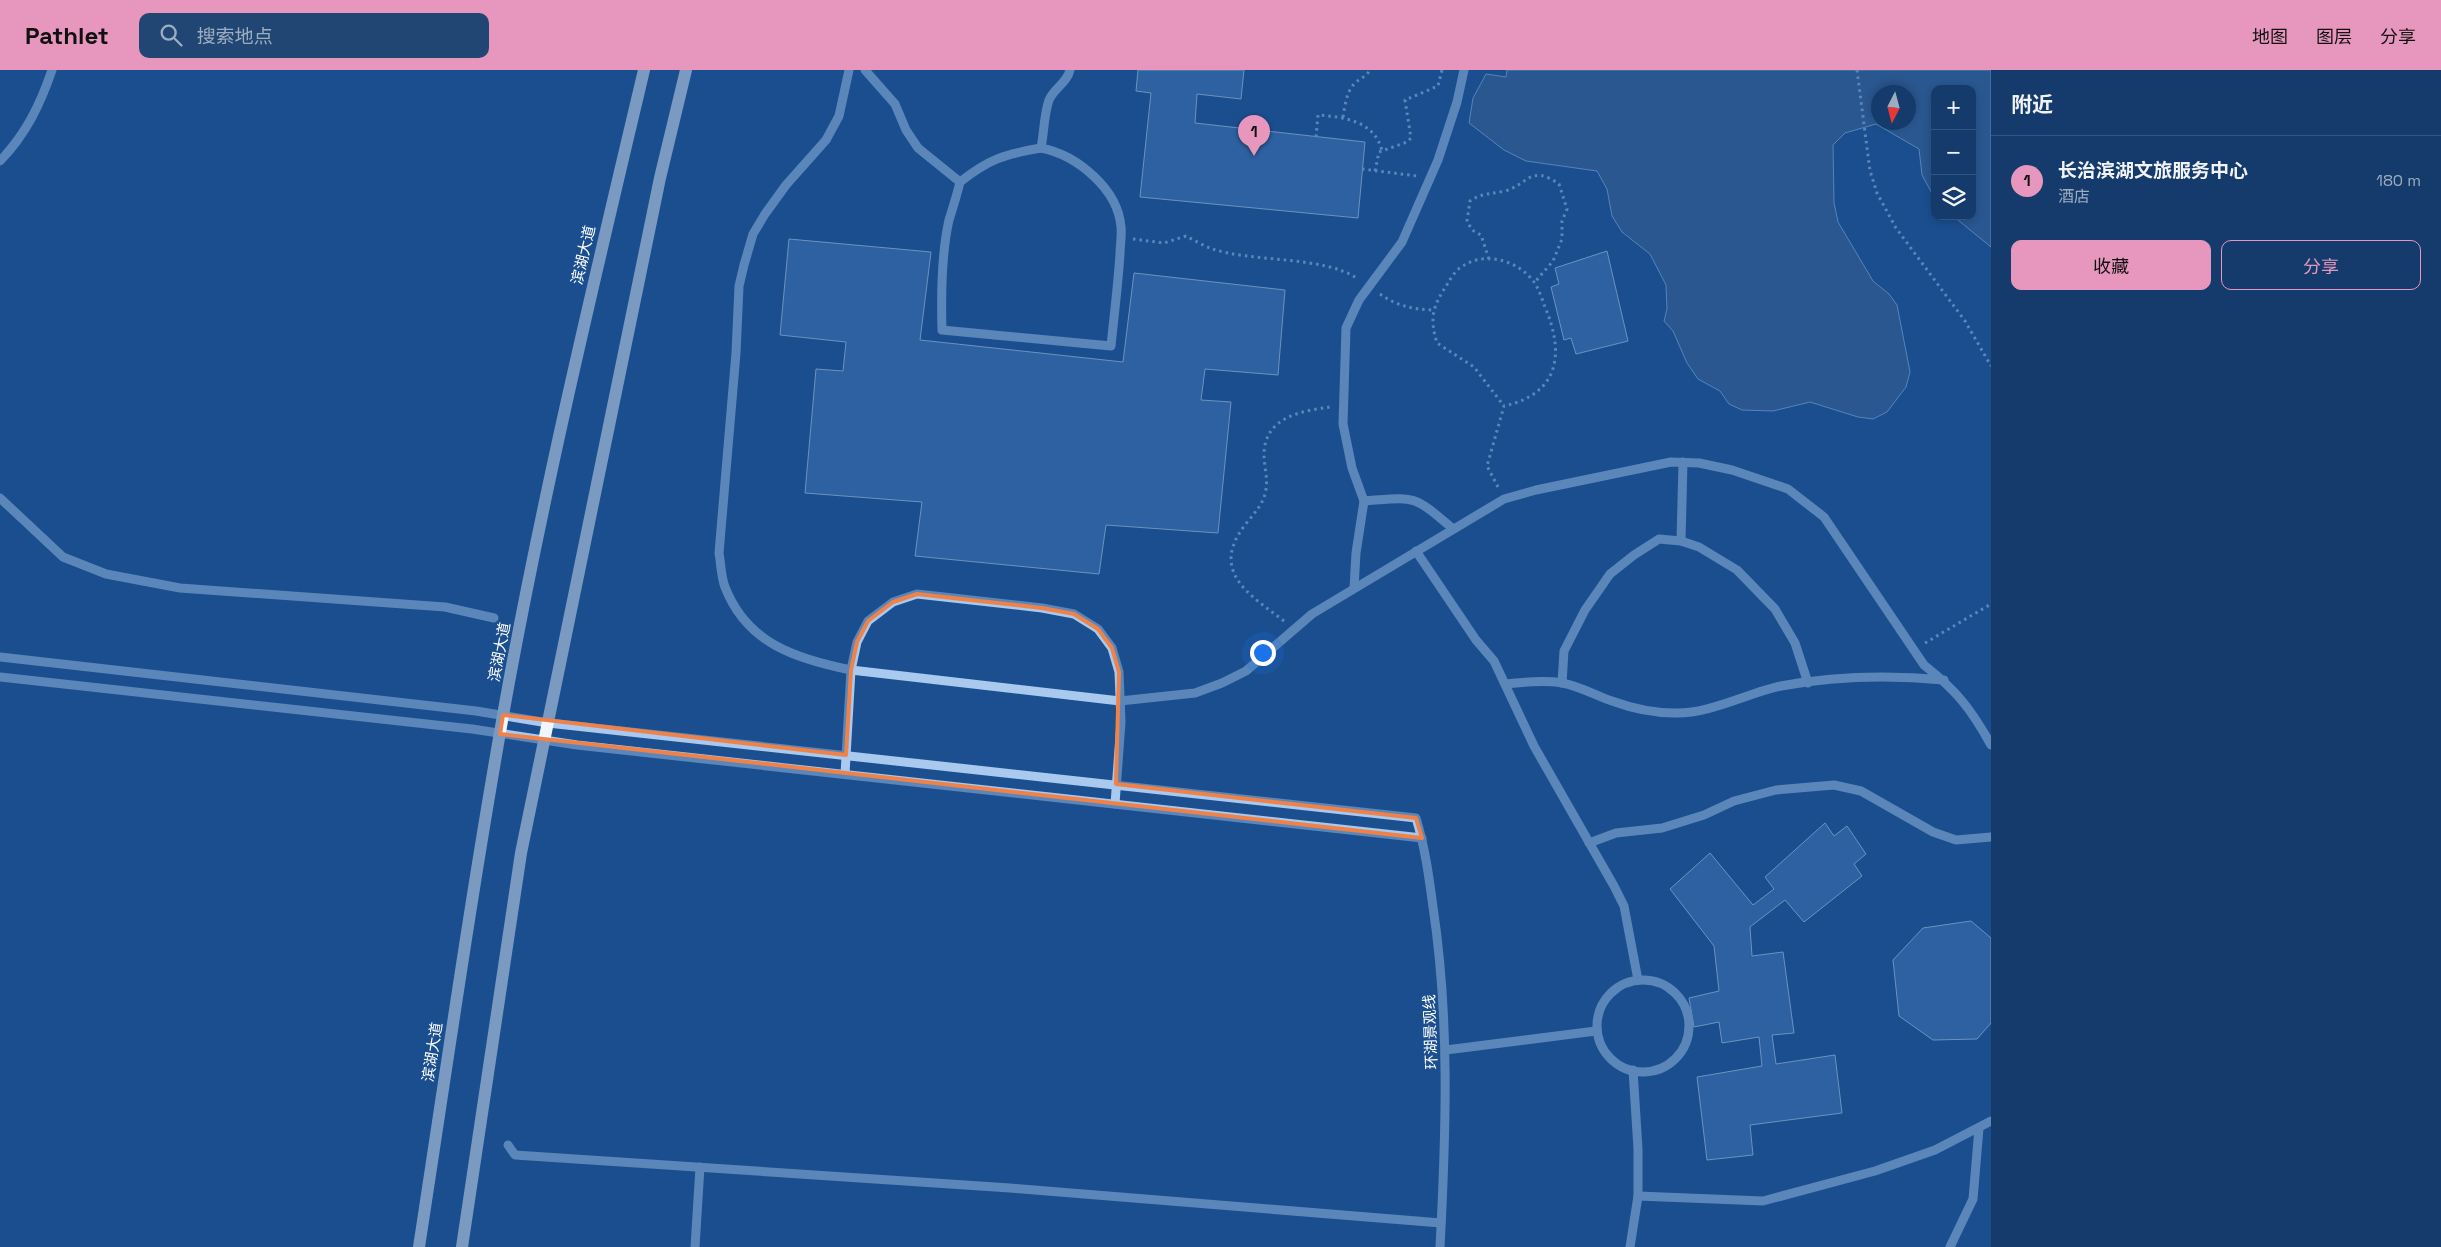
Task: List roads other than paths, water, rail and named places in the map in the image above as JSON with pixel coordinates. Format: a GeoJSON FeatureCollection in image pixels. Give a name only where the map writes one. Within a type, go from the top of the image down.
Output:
{"type":"FeatureCollection","features":[{"type":"Feature","properties":{"kind":"main road","name":"滨湖大道"},"geometry":{"type":"LineString","coordinates":[[420,1247],[463,954],[503,716],[583,327],[644,70]]}},
{"type":"Feature","properties":{"kind":"main road"},"geometry":{"type":"LineString","coordinates":[[462,1247],[521,853],[660,178],[686,70]]}},
{"type":"Feature","properties":{"kind":"street"},"geometry":{"type":"LineString","coordinates":[[0,161],[17,143],[40,105],[52,70]]}},
{"type":"Feature","properties":{"kind":"street"},"geometry":{"type":"LineString","coordinates":[[849,70],[838,116],[826,140],[786,184],[753,234],[739,286],[736,353],[719,553],[724,586],[735,609],[754,631],[770,644],[810,662],[851,670],[1120,701],[1195,693],[1222,684],[1246,671],[1312,614],[1452,528],[1504,499],[1536,490],[1671,462],[1700,463],[1732,470],[1788,489],[1824,518],[1924,665],[1944,680],[1971,710],[1991,745]]}},
{"type":"Feature","properties":{"kind":"street"},"geometry":{"type":"LineString","coordinates":[[866,70],[895,104],[906,130],[918,148],[960,182]]}},
{"type":"Feature","properties":{"kind":"street"},"geometry":{"type":"LineString","coordinates":[[1041,148],[1049,100],[1055,90],[1065,80],[1070,70]]}},
{"type":"Feature","properties":{"kind":"street"},"geometry":{"type":"LineString","coordinates":[[1354,588],[1356,553],[1364,501],[1352,468],[1343,424],[1342,406],[1346,328],[1359,300],[1402,242],[1430,178],[1457,102],[1464,70]]}},
{"type":"Feature","properties":{"kind":"street"},"geometry":{"type":"LineString","coordinates":[[1041,148],[1051,150],[1070,159],[1102,186],[1114,204],[1122,227],[1111,346],[942,330],[941,301],[949,221],[960,182],[982,165],[1005,156],[1041,148]]}},
{"type":"Feature","properties":{"kind":"street"},"geometry":{"type":"LineString","coordinates":[[1681,541],[1683,462]]}},
{"type":"Feature","properties":{"kind":"street"},"geometry":{"type":"LineString","coordinates":[[1364,501],[1404,497],[1422,502],[1452,528]]}},
{"type":"Feature","properties":{"kind":"street"},"geometry":{"type":"LineString","coordinates":[[0,498],[63,557],[106,574],[180,588],[444,607],[494,618]]}},
{"type":"Feature","properties":{"kind":"street"},"geometry":{"type":"LineString","coordinates":[[1562,683],[1564,650],[1585,610],[1610,574],[1634,555],[1659,539],[1681,541],[1699,548],[1737,570],[1775,609],[1795,643],[1808,683]]}},
{"type":"Feature","properties":{"kind":"street"},"geometry":{"type":"LineString","coordinates":[[1416,551],[1476,640],[1494,661],[1534,746],[1624,906],[1638,980]]}},
{"type":"Feature","properties":{"kind":"street"},"geometry":{"type":"LineString","coordinates":[[845,774],[851,670],[857,642],[868,621],[893,602],[917,594],[1033,607],[1074,614],[1098,628],[1112,648],[1119,672],[1120,701],[1115,804]]}},
{"type":"Feature","properties":{"kind":"street"},"geometry":{"type":"LineString","coordinates":[[0,658],[503,716],[548,723],[1116,784]]}},
{"type":"Feature","properties":{"kind":"street"},"geometry":{"type":"LineString","coordinates":[[1505,684],[1522,682],[1562,683],[1614,702],[1654,711],[1677,713],[1717,706],[1780,687],[1808,683],[1898,676],[1944,680]]}},
{"type":"Feature","properties":{"kind":"street"},"geometry":{"type":"LineString","coordinates":[[0,677],[500,734],[544,741],[1422,838]]}},
{"type":"Feature","properties":{"kind":"street","name":"环湖景观线"},"geometry":{"type":"LineString","coordinates":[[1116,784],[1416,818],[1422,838],[1440,961],[1446,1050],[1440,1247]]}},
{"type":"Feature","properties":{"kind":"street"},"geometry":{"type":"LineString","coordinates":[[1589,843],[1616,833],[1662,828],[1704,815],[1734,801],[1776,790],[1834,784],[1861,791],[1933,832],[1956,840],[1991,837]]}},
{"type":"Feature","properties":{"kind":"street"},"geometry":{"type":"LineString","coordinates":[[1638,980],[1658,982],[1672,989],[1682,1000],[1688,1013],[1689,1028],[1682,1049],[1667,1065],[1654,1071],[1638,1072],[1623,1068],[1610,1059],[1600,1046],[1596,1031],[1597,1015],[1603,1000],[1614,989],[1628,981],[1638,980]]}},
{"type":"Feature","properties":{"kind":"street"},"geometry":{"type":"LineString","coordinates":[[1446,1050],[1596,1031]]}},
{"type":"Feature","properties":{"kind":"street"},"geometry":{"type":"LineString","coordinates":[[1630,1247],[1638,1196],[1638,1149],[1633,1070]]}},
{"type":"Feature","properties":{"kind":"street"},"geometry":{"type":"LineString","coordinates":[[1638,1196],[1763,1201],[1875,1171],[1935,1150],[1991,1121]]}},
{"type":"Feature","properties":{"kind":"street"},"geometry":{"type":"LineString","coordinates":[[1950,1247],[1973,1200],[1979,1128]]}},
{"type":"Feature","properties":{"kind":"street"},"geometry":{"type":"LineString","coordinates":[[508,1145],[514,1155],[1010,1188],[1442,1223]]}},
{"type":"Feature","properties":{"kind":"street"},"geometry":{"type":"LineString","coordinates":[[695,1247],[700,1167]]}},
{"type":"Feature","properties":{"kind":"water"},"geometry":{"type":"Polygon","coordinates":[[[1507,70],[1991,70],[1991,247],[1958,220],[1976,220],[1976,85],[1931,85],[1931,192],[1922,175],[1919,149],[1886,130],[1916,130],[1916,85],[1871,85],[1871,125],[1845,133],[1833,145],[1834,203],[1838,222],[1873,281],[1889,294],[1897,305],[1910,372],[1906,387],[1887,412],[1873,419],[1858,417],[1810,402],[1773,411],[1742,410],[1729,404],[1720,391],[1698,379],[1687,363],[1673,331],[1664,321],[1667,309],[1666,285],[1650,254],[1622,232],[1612,216],[1607,189],[1597,171],[1526,161],[1504,150],[1469,123],[1473,98],[1486,74],[1506,77],[1507,70]]]}},
{"type":"Feature","properties":{"kind":"place","name":"长治滨湖文旅服务中心"},"geometry":{"type":"Point","coordinates":[1254,156]}}]}
